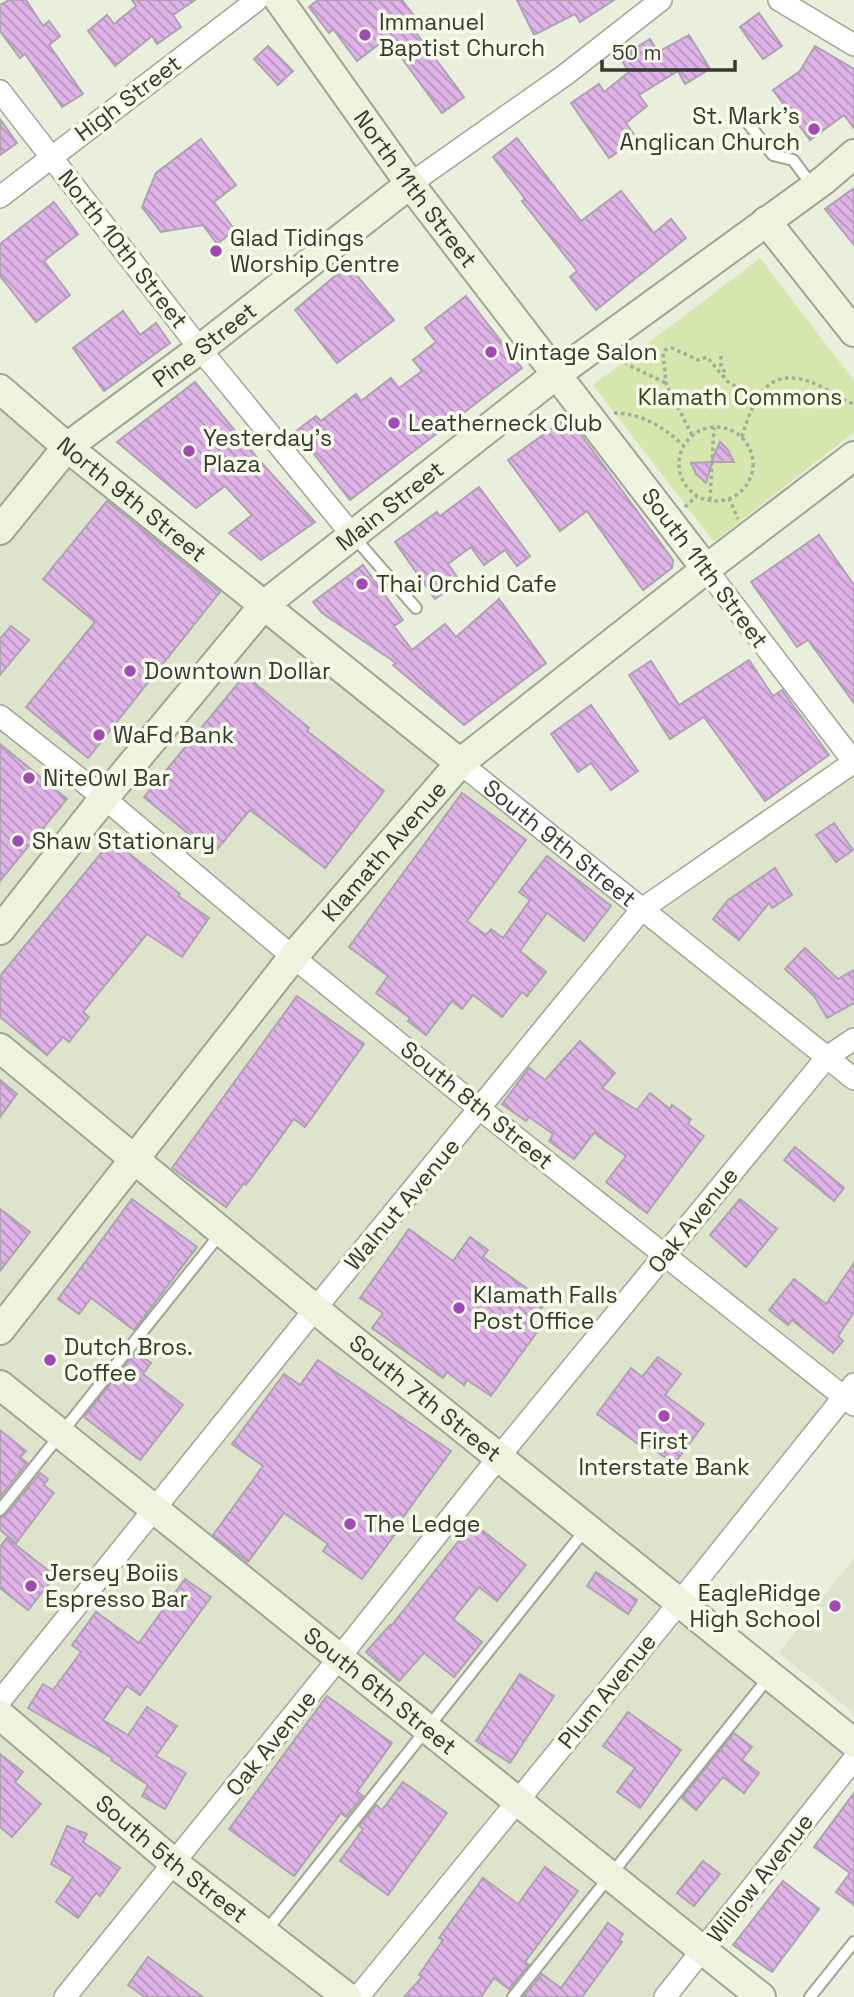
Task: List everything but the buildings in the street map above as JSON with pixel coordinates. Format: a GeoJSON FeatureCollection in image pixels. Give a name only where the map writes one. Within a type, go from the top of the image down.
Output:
{"type":"FeatureCollection","features":[{"type":"Feature","properties":{"kind":"main road","name":"North 11th Street"},"geometry":{"type":"LineString","coordinates":[[279,0],[410,184],[557,374]]}},
{"type":"Feature","properties":{"kind":"main road","name":"Main Street"},"geometry":{"type":"LineString","coordinates":[[0,930],[104,798],[264,605],[557,374],[853,157]]}},
{"type":"Feature","properties":{"kind":"main road","name":"Pine Street"},"geometry":{"type":"LineString","coordinates":[[0,530],[67,447],[200,349],[410,184]]}},
{"type":"Feature","properties":{"kind":"main road"},"geometry":{"type":"LineString","coordinates":[[766,221],[854,332]]}},
{"type":"Feature","properties":{"kind":"main road","name":"South 11th Street"},"geometry":{"type":"LineString","coordinates":[[557,374],[706,569]]}},
{"type":"Feature","properties":{"kind":"main road","name":"North 9th Street"},"geometry":{"type":"LineString","coordinates":[[0,389],[67,447],[264,605]]}},
{"type":"Feature","properties":{"kind":"main road","name":"Klamath Avenue"},"geometry":{"type":"LineString","coordinates":[[0,1329],[293,957],[460,762],[854,456]]}},
{"type":"Feature","properties":{"kind":"main road","name":"South 9th Street"},"geometry":{"type":"LineString","coordinates":[[264,605],[460,762]]}},
{"type":"Feature","properties":{"kind":"main road","name":"South 7th Street"},"geometry":{"type":"LineString","coordinates":[[0,1048],[498,1458],[854,1743]]}},
{"type":"Feature","properties":{"kind":"main road","name":"South 6th Street"},"geometry":{"type":"LineString","coordinates":[[0,1385],[761,1997]]}},
{"type":"Feature","properties":{"kind":"main road","name":"South 5th Street"},"geometry":{"type":"LineString","coordinates":[[0,1715],[174,1863],[346,1997]]}},
{"type":"Feature","properties":{"kind":"street","name":"High Street"},"geometry":{"type":"LineString","coordinates":[[0,197],[257,0]]}},
{"type":"Feature","properties":{"kind":"street","name":"Pine Street"},"geometry":{"type":"LineString","coordinates":[[410,184],[565,75],[661,0]]}},
{"type":"Feature","properties":{"kind":"street"},"geometry":{"type":"LineString","coordinates":[[779,0],[854,45]]}},
{"type":"Feature","properties":{"kind":"street","name":"North 10th Street"},"geometry":{"type":"LineString","coordinates":[[0,91],[200,349],[353,536]]}},
{"type":"Feature","properties":{"kind":"street","name":"South 11th Street"},"geometry":{"type":"LineString","coordinates":[[706,569],[854,762]]}},
{"type":"Feature","properties":{"kind":"street","name":"South 8th Street"},"geometry":{"type":"LineString","coordinates":[[0,716],[104,798],[293,957],[480,1108],[850,1395]]}},
{"type":"Feature","properties":{"kind":"street","name":"South 9th Street"},"geometry":{"type":"LineString","coordinates":[[460,762],[854,1079]]}},
{"type":"Feature","properties":{"kind":"street","name":"Walnut Avenue"},"geometry":{"type":"LineString","coordinates":[[0,1701],[315,1309],[642,909],[854,762]]}},
{"type":"Feature","properties":{"kind":"street","name":"Oak Avenue"},"geometry":{"type":"LineString","coordinates":[[65,1997],[665,1253],[827,1057],[854,1039]]}},
{"type":"Feature","properties":{"kind":"street","name":"Plum Avenue"},"geometry":{"type":"LineString","coordinates":[[358,1997],[850,1395]]}},
{"type":"Feature","properties":{"kind":"street","name":"Willow Avenue"},"geometry":{"type":"LineString","coordinates":[[665,1997],[854,1759]]}},
{"type":"Feature","properties":{"kind":"lane"},"geometry":{"type":"LineString","coordinates":[[744,118],[773,155],[793,160],[814,188]]}},
{"type":"Feature","properties":{"kind":"lane"},"geometry":{"type":"LineString","coordinates":[[353,536],[416,608]]}},
{"type":"Feature","properties":{"kind":"lane"},"geometry":{"type":"LineString","coordinates":[[0,1510],[221,1232]]}},
{"type":"Feature","properties":{"kind":"lane"},"geometry":{"type":"LineString","coordinates":[[265,1934],[587,1529]]}},
{"type":"Feature","properties":{"kind":"lane"},"geometry":{"type":"LineString","coordinates":[[513,1997],[770,1676]]}},
{"type":"Feature","properties":{"kind":"lane"},"geometry":{"type":"LineString","coordinates":[[810,1997],[854,1942]]}},
{"type":"Feature","properties":{"kind":"path"},"geometry":{"type":"LineString","coordinates":[[692,435],[666,383],[663,353],[669,348],[698,360],[707,357],[723,377],[756,400]]}},
{"type":"Feature","properties":{"kind":"path"},"geometry":{"type":"LineString","coordinates":[[721,356],[721,366],[726,374],[723,377]]}},
{"type":"Feature","properties":{"kind":"path"},"geometry":{"type":"LineString","coordinates":[[619,358],[666,383]]}},
{"type":"Feature","properties":{"kind":"path"},"geometry":{"type":"LineString","coordinates":[[742,438],[750,408],[763,388],[779,379],[800,378],[854,404]]}},
{"type":"Feature","properties":{"kind":"path"},"geometry":{"type":"LineString","coordinates":[[611,413],[631,414],[653,421],[683,445]]}},
{"type":"Feature","properties":{"kind":"path"},"geometry":{"type":"LineString","coordinates":[[710,500],[714,427]]}},
{"type":"Feature","properties":{"kind":"path"},"geometry":{"type":"LineString","coordinates":[[714,427],[725,428],[742,438],[752,454],[752,473],[742,490],[729,498],[710,500],[689,490],[678,464],[683,445],[692,435],[714,427]]}},
{"type":"Feature","properties":{"kind":"path"},"geometry":{"type":"LineString","coordinates":[[684,508],[697,496]]}},
{"type":"Feature","properties":{"kind":"path"},"geometry":{"type":"LineString","coordinates":[[729,498],[740,522]]}},
{"type":"Feature","properties":{"kind":"shaded area"},"geometry":{"type":"Polygon","coordinates":[[[0,389],[642,909],[854,762],[854,1405],[844,1397],[679,1603],[854,1743],[663,1997],[0,1997],[0,389]]]}},
{"type":"Feature","properties":{"kind":"shaded area","name":"EagleRidge High School"},"geometry":{"type":"Polygon","coordinates":[[[854,1558],[854,1713],[779,1653],[854,1558]]]}},
{"type":"Feature","properties":{"kind":"green space","name":"Klamath Commons"},"geometry":{"type":"Polygon","coordinates":[[[760,258],[854,381],[854,432],[714,542],[593,385],[760,258]]]}},
{"type":"Feature","properties":{"kind":"place","name":"Immanuel Baptist Church"},"geometry":{"type":"Point","coordinates":[365,35]}},
{"type":"Feature","properties":{"kind":"place","name":"St. Mark's Anglican Church"},"geometry":{"type":"Point","coordinates":[814,129]}},
{"type":"Feature","properties":{"kind":"place","name":"Glad Tidings Worship Centre"},"geometry":{"type":"Point","coordinates":[216,251]}},
{"type":"Feature","properties":{"kind":"place","name":"Vintage Salon"},"geometry":{"type":"Point","coordinates":[491,352]}},
{"type":"Feature","properties":{"kind":"place","name":"Leatherneck Club"},"geometry":{"type":"Point","coordinates":[394,423]}},
{"type":"Feature","properties":{"kind":"place","name":"Yesterday's Plaza"},"geometry":{"type":"Point","coordinates":[189,451]}},
{"type":"Feature","properties":{"kind":"place","name":"Thai Orchid Cafe"},"geometry":{"type":"Point","coordinates":[362,584]}},
{"type":"Feature","properties":{"kind":"place","name":"Downtown Dollar"},"geometry":{"type":"Point","coordinates":[130,671]}},
{"type":"Feature","properties":{"kind":"place","name":"WaFd Bank"},"geometry":{"type":"Point","coordinates":[99,735]}},
{"type":"Feature","properties":{"kind":"place","name":"NiteOwl Bar"},"geometry":{"type":"Point","coordinates":[29,778]}},
{"type":"Feature","properties":{"kind":"place","name":"Shaw Stationary"},"geometry":{"type":"Point","coordinates":[18,841]}},
{"type":"Feature","properties":{"kind":"place","name":"Klamath Falls Post Office"},"geometry":{"type":"Point","coordinates":[459,1308]}},
{"type":"Feature","properties":{"kind":"place","name":"Dutch Bros. Coffee"},"geometry":{"type":"Point","coordinates":[50,1360]}},
{"type":"Feature","properties":{"kind":"place","name":"First Interstate Bank"},"geometry":{"type":"Point","coordinates":[664,1416]}},
{"type":"Feature","properties":{"kind":"place","name":"The Ledge"},"geometry":{"type":"Point","coordinates":[350,1524]}},
{"type":"Feature","properties":{"kind":"place","name":"Jersey Boiis Espresso Bar"},"geometry":{"type":"Point","coordinates":[31,1586]}},
{"type":"Feature","properties":{"kind":"place","name":"EagleRidge High School"},"geometry":{"type":"Point","coordinates":[835,1606]}}]}
